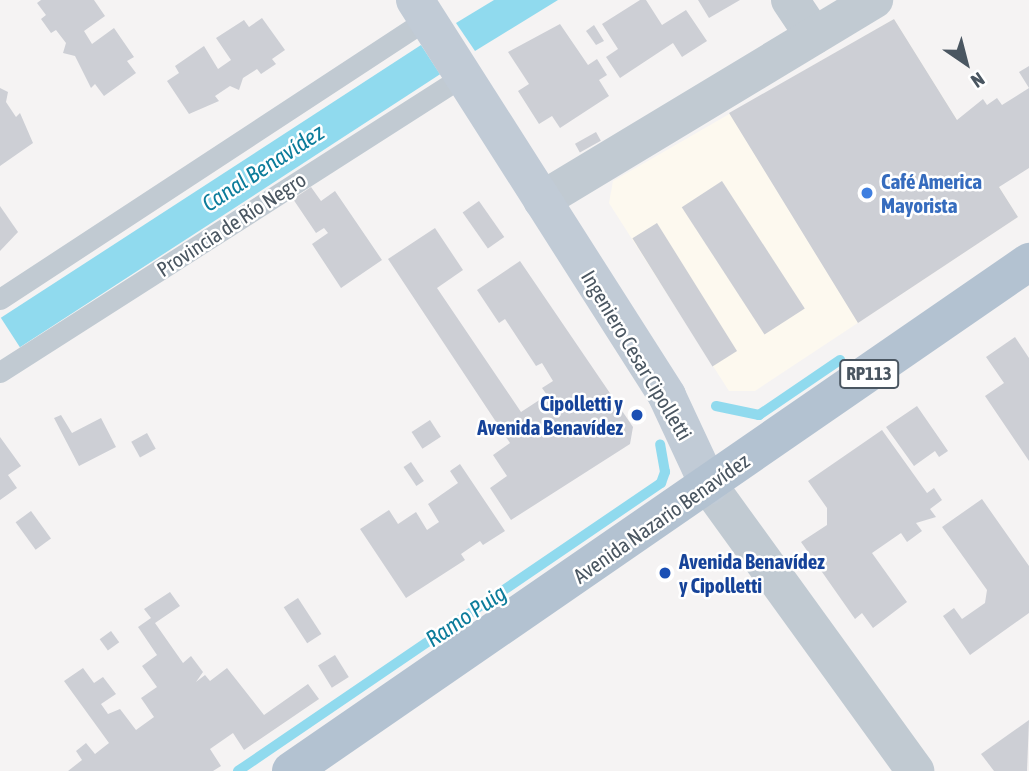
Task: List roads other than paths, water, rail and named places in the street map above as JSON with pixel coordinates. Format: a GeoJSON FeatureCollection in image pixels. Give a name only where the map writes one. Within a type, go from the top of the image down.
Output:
{"type":"FeatureCollection","features":[{"type":"Feature","properties":{"kind":"main road","name":"Ingeniero Cesar Cipolletti"},"geometry":{"type":"LineString","coordinates":[[440,39],[673,407],[709,486]]}},
{"type":"Feature","properties":{"kind":"main road","name":"Avenida Nazario Benavídez"},"geometry":{"type":"LineString","coordinates":[[291,771],[709,486],[1029,262]]}},
{"type":"Feature","properties":{"kind":"street"},"geometry":{"type":"LineString","coordinates":[[790,0],[814,36]]}},
{"type":"Feature","properties":{"kind":"street"},"geometry":{"type":"LineString","coordinates":[[542,200],[874,0]]}},
{"type":"Feature","properties":{"kind":"street","name":"Ingeniero Cesar Cipolletti"},"geometry":{"type":"LineString","coordinates":[[709,486],[915,771]]}},
{"type":"Feature","properties":{"kind":"lane"},"geometry":{"type":"LineString","coordinates":[[0,299],[440,39]]}},
{"type":"Feature","properties":{"kind":"lane","name":"Provincia de Río Negro"},"geometry":{"type":"LineString","coordinates":[[0,372],[440,39]]}},
{"type":"Feature","properties":{"kind":"water"},"geometry":{"type":"Polygon","coordinates":[[[494,0],[558,0],[475,51],[456,23],[494,0]]]}},
{"type":"Feature","properties":{"kind":"water","name":"Canal Benavídez"},"geometry":{"type":"Polygon","coordinates":[[[421,45],[440,74],[20,347],[1,318],[421,45]]]}},
{"type":"Feature","properties":{"kind":"waterway","name":"Ramo Puig"},"geometry":{"type":"LineString","coordinates":[[716,406],[759,415],[840,360]]}},
{"type":"Feature","properties":{"kind":"waterway","name":"Ramo Puig"},"geometry":{"type":"LineString","coordinates":[[238,771],[661,483],[665,472],[660,444]]}},
{"type":"Feature","properties":{"kind":"place","name":"Café America Mayorista"},"geometry":{"type":"Point","coordinates":[867,193]}},
{"type":"Feature","properties":{"kind":"place","name":"Cipolletti y Avenida Benavídez"},"geometry":{"type":"Point","coordinates":[637,415]}},
{"type":"Feature","properties":{"kind":"place","name":"Avenida Benavídez y Cipolletti"},"geometry":{"type":"Point","coordinates":[665,573]}}]}
